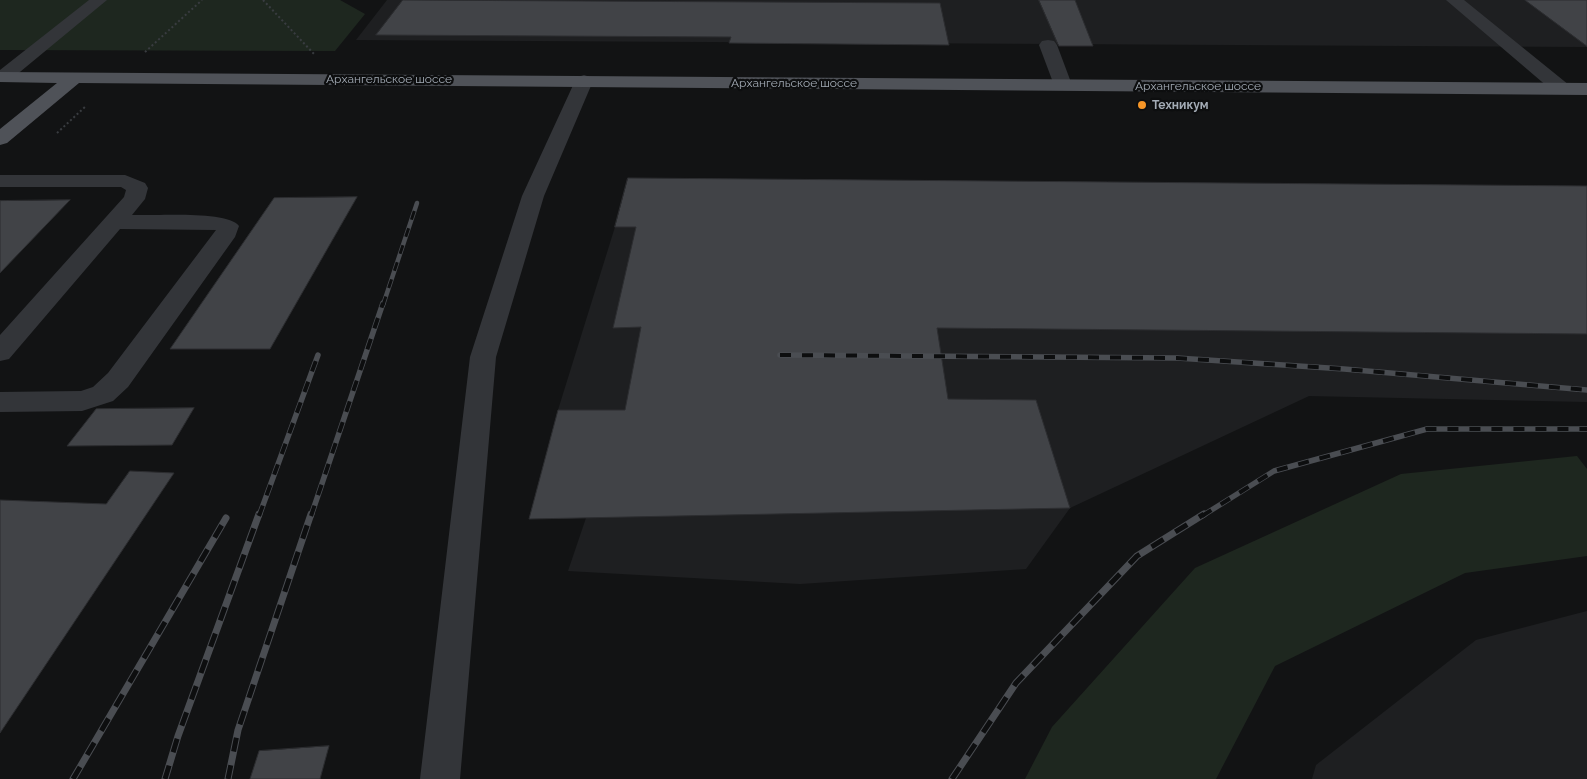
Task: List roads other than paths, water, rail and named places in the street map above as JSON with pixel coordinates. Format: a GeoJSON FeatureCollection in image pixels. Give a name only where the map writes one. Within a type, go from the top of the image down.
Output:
{"type":"FeatureCollection","features":[{"type":"Feature","properties":{"kind":"main road","name":"Архангельское шоссе"},"geometry":{"type":"LineString","coordinates":[[1,77],[1587,89]]}},
{"type":"Feature","properties":{"kind":"main road"},"geometry":{"type":"LineString","coordinates":[[0,139],[74,77]]}},
{"type":"Feature","properties":{"kind":"lane"},"geometry":{"type":"LineString","coordinates":[[1,77],[99,0]]}},
{"type":"Feature","properties":{"kind":"lane"},"geometry":{"type":"LineString","coordinates":[[1454,0],[1562,89]]}},
{"type":"Feature","properties":{"kind":"lane"},"geometry":{"type":"LineString","coordinates":[[1048,45],[1063,85]]}},
{"type":"Feature","properties":{"kind":"lane"},"geometry":{"type":"LineString","coordinates":[[440,779],[483,357],[533,196],[584,81]]}},
{"type":"Feature","properties":{"kind":"lane"},"geometry":{"type":"LineString","coordinates":[[0,181],[125,181],[137,188],[134,199],[0,352]]}},
{"type":"Feature","properties":{"kind":"lane"},"geometry":{"type":"LineString","coordinates":[[0,402],[82,401],[103,394],[118,380],[227,232],[228,226],[219,223],[114,222]]}},
{"type":"Feature","properties":{"kind":"railway"},"geometry":{"type":"LineString","coordinates":[[383,305],[417,203]]}},
{"type":"Feature","properties":{"kind":"railway"},"geometry":{"type":"LineString","coordinates":[[311,516],[383,303]]}},
{"type":"Feature","properties":{"kind":"railway"},"geometry":{"type":"LineString","coordinates":[[259,516],[318,355]]}},
{"type":"Feature","properties":{"kind":"railway"},"geometry":{"type":"LineString","coordinates":[[780,355],[1177,358],[1344,369],[1587,390]]}},
{"type":"Feature","properties":{"kind":"railway"},"geometry":{"type":"LineString","coordinates":[[1202,516],[1274,471],[1427,429],[1587,429]]}},
{"type":"Feature","properties":{"kind":"railway"},"geometry":{"type":"LineString","coordinates":[[165,779],[178,736],[259,514]]}},
{"type":"Feature","properties":{"kind":"railway"},"geometry":{"type":"LineString","coordinates":[[228,779],[238,730],[311,514]]}},
{"type":"Feature","properties":{"kind":"railway"},"geometry":{"type":"LineString","coordinates":[[952,779],[1016,683],[1137,556],[1204,514]]}},
{"type":"Feature","properties":{"kind":"railway"},"geometry":{"type":"LineString","coordinates":[[73,779],[226,518]]}},
{"type":"Feature","properties":{"kind":"place","name":"Техникум"},"geometry":{"type":"Point","coordinates":[1142,105]}}]}
